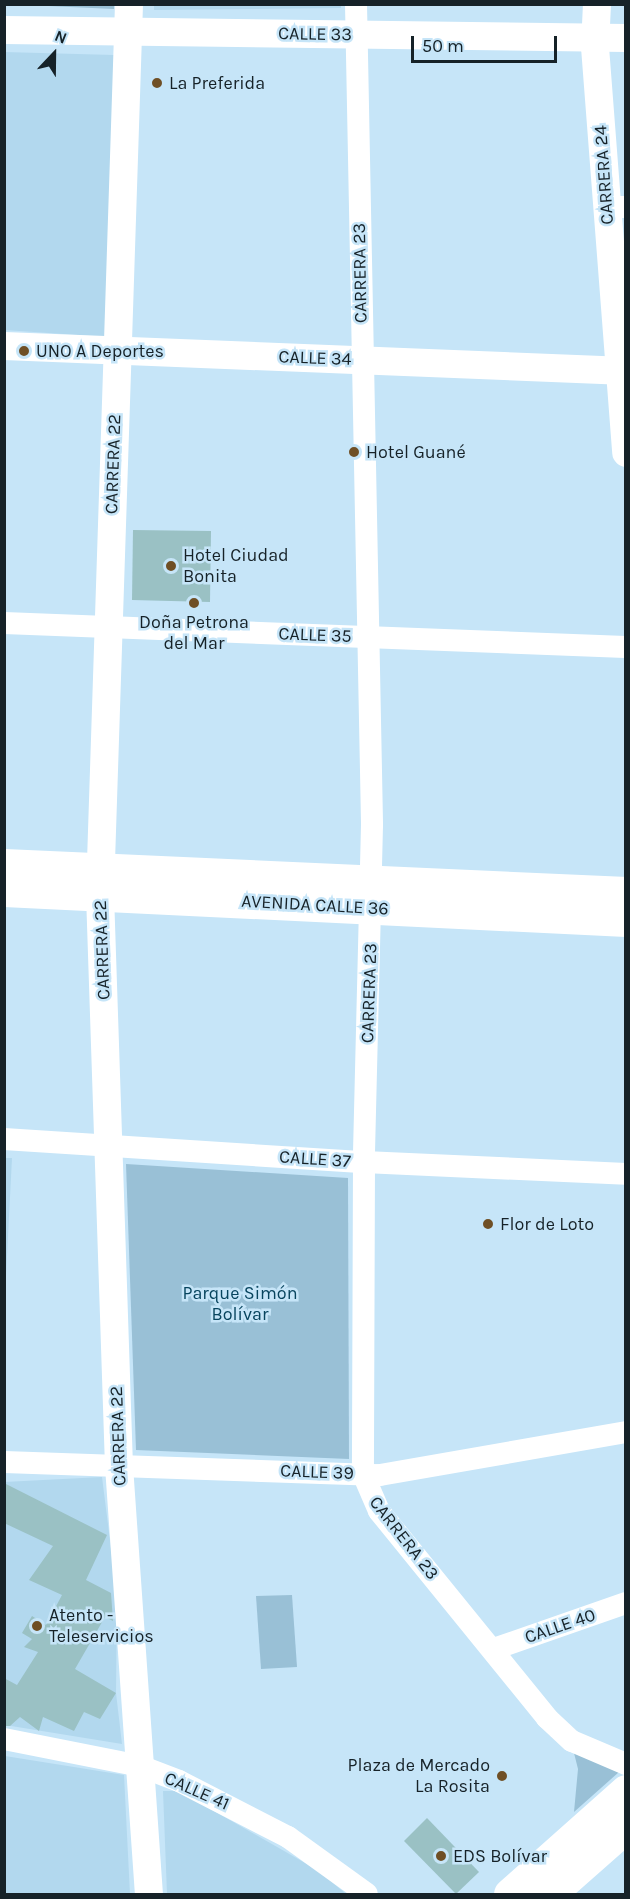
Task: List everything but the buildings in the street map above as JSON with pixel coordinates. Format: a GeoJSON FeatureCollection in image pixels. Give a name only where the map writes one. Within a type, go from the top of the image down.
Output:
{"type":"FeatureCollection","features":[{"type":"Feature","properties":{"kind":"main road","name":"AVENIDA CALLE 36"},"geometry":{"type":"LineString","coordinates":[[4,865],[101,882],[372,895],[626,920]]}},
{"type":"Feature","properties":{"kind":"main road","name":"AVENIDA CALLE 36"},"geometry":{"type":"LineString","coordinates":[[4,890],[101,882]]}},
{"type":"Feature","properties":{"kind":"main road","name":"AVENIDA CALLE 36"},"geometry":{"type":"LineString","coordinates":[[372,895],[626,893]]}},
{"type":"Feature","properties":{"kind":"main road"},"geometry":{"type":"LineString","coordinates":[[510,1894],[626,1791]]}},
{"type":"Feature","properties":{"kind":"main road"},"geometry":{"type":"LineString","coordinates":[[549,1894],[626,1826]]}},
{"type":"Feature","properties":{"kind":"street","name":"CARRERA 23"},"geometry":{"type":"LineString","coordinates":[[356,4],[372,895],[364,1162],[363,1474],[379,1511],[559,1730],[591,1751],[626,1764]]}},
{"type":"Feature","properties":{"kind":"street","name":"CARRERA 24"},"geometry":{"type":"LineString","coordinates":[[597,4],[594,38],[616,207],[626,453]]}},
{"type":"Feature","properties":{"kind":"street","name":"CALLE 33"},"geometry":{"type":"LineString","coordinates":[[4,30],[129,18],[356,35],[626,38]]}},
{"type":"Feature","properties":{"kind":"street","name":"CARRERA 22"},"geometry":{"type":"LineString","coordinates":[[129,18],[106,627],[101,882],[107,1145],[119,1466],[149,1894]]}},
{"type":"Feature","properties":{"kind":"street","name":"CALLE 34"},"geometry":{"type":"LineString","coordinates":[[4,346],[622,371]]}},
{"type":"Feature","properties":{"kind":"street","name":"CALLE 35"},"geometry":{"type":"LineString","coordinates":[[4,623],[626,648]]}},
{"type":"Feature","properties":{"kind":"street","name":"CALLE 37"},"geometry":{"type":"LineString","coordinates":[[4,1139],[364,1162],[626,1174]]}},
{"type":"Feature","properties":{"kind":"street","name":"CALLE 39"},"geometry":{"type":"LineString","coordinates":[[4,1462],[398,1474],[626,1432]]}},
{"type":"Feature","properties":{"kind":"street","name":"CALLE 40"},"geometry":{"type":"LineString","coordinates":[[494,1649],[626,1603]]}},
{"type":"Feature","properties":{"kind":"street","name":"CALLE 41"},"geometry":{"type":"LineString","coordinates":[[4,1739],[140,1766],[252,1817],[322,1860],[367,1894]]}},
{"type":"Feature","properties":{"kind":"shaded area"},"geometry":{"type":"Polygon","coordinates":[[[154,4],[341,5],[341,8],[154,10],[154,4]]]}},
{"type":"Feature","properties":{"kind":"shaded area"},"geometry":{"type":"Polygon","coordinates":[[[4,52],[114,55],[107,337],[5,330],[4,52]]]}},
{"type":"Feature","properties":{"kind":"shaded area"},"geometry":{"type":"Polygon","coordinates":[[[4,1158],[12,1158],[6,1276],[4,1276],[4,1158]]]}},
{"type":"Feature","properties":{"kind":"shaded area"},"geometry":{"type":"Polygon","coordinates":[[[102,1477],[117,1596],[116,1693],[122,1744],[5,1725],[4,1482],[102,1477]]]}},
{"type":"Feature","properties":{"kind":"shaded area"},"geometry":{"type":"Polygon","coordinates":[[[5,1756],[124,1775],[130,1894],[5,1894],[5,1756]]]}},
{"type":"Feature","properties":{"kind":"shaded area"},"geometry":{"type":"Polygon","coordinates":[[[163,1791],[179,1791],[319,1871],[346,1894],[167,1894],[163,1791]]]}},
{"type":"Feature","properties":{"kind":"green space"},"geometry":{"type":"Polygon","coordinates":[[[5,4],[114,4],[114,9],[5,4]]]}},
{"type":"Feature","properties":{"kind":"green space","name":"Parque Simón Bolívar"},"geometry":{"type":"Polygon","coordinates":[[[126,1164],[348,1178],[349,1459],[136,1450],[126,1164]]]}},
{"type":"Feature","properties":{"kind":"green space"},"geometry":{"type":"Polygon","coordinates":[[[292,1595],[297,1667],[261,1669],[256,1596],[292,1595]]]}},
{"type":"Feature","properties":{"kind":"green space"},"geometry":{"type":"Polygon","coordinates":[[[574,1753],[619,1772],[574,1812],[578,1769],[574,1753]]]}},
{"type":"Feature","properties":{"kind":"place","name":"La Preferida"},"geometry":{"type":"Point","coordinates":[157,83]}},
{"type":"Feature","properties":{"kind":"place","name":"UNO A Deportes"},"geometry":{"type":"Point","coordinates":[24,351]}},
{"type":"Feature","properties":{"kind":"place","name":"Hotel Guané"},"geometry":{"type":"Point","coordinates":[354,452]}},
{"type":"Feature","properties":{"kind":"place","name":"Hotel Ciudad Bonita"},"geometry":{"type":"Point","coordinates":[171,566]}},
{"type":"Feature","properties":{"kind":"place","name":"Doña Petrona del Mar"},"geometry":{"type":"Point","coordinates":[194,603]}},
{"type":"Feature","properties":{"kind":"place","name":"Flor de Loto"},"geometry":{"type":"Point","coordinates":[488,1224]}},
{"type":"Feature","properties":{"kind":"place","name":"Atento - Teleservicios"},"geometry":{"type":"Point","coordinates":[37,1626]}},
{"type":"Feature","properties":{"kind":"place","name":"Plaza de Mercado La Rosita"},"geometry":{"type":"Point","coordinates":[502,1776]}},
{"type":"Feature","properties":{"kind":"place","name":"EDS Bolívar"},"geometry":{"type":"Point","coordinates":[441,1856]}}]}
